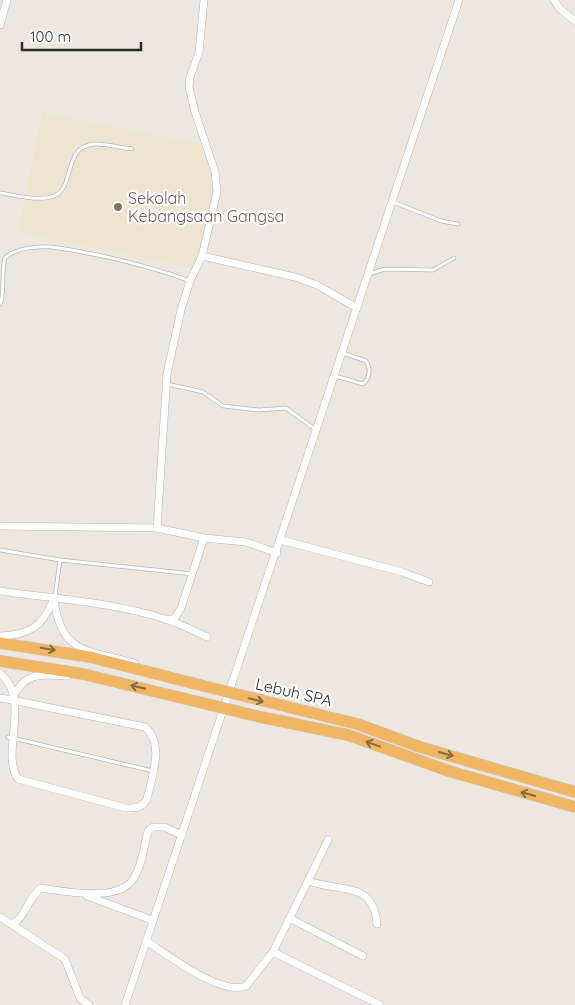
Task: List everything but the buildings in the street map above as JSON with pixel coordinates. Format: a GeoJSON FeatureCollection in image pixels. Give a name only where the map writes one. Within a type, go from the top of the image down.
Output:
{"type":"FeatureCollection","features":[{"type":"Feature","properties":{"kind":"highway","name":"Lebuh SPA"},"geometry":{"type":"LineString","coordinates":[[0,643],[90,657],[357,724],[420,747],[575,792]]}},
{"type":"Feature","properties":{"kind":"highway","name":"Lebuh SPA"},"geometry":{"type":"LineString","coordinates":[[0,661],[54,668],[256,716],[348,735],[449,771],[575,807]]}},
{"type":"Feature","properties":{"kind":"street"},"geometry":{"type":"LineString","coordinates":[[0,25],[7,0]]}},
{"type":"Feature","properties":{"kind":"street"},"geometry":{"type":"LineString","coordinates":[[157,528],[167,384],[181,310],[190,281],[202,256],[217,192],[215,172],[189,88],[190,77],[199,52],[204,0]]}},
{"type":"Feature","properties":{"kind":"street"},"geometry":{"type":"LineString","coordinates":[[125,1005],[459,0]]}},
{"type":"Feature","properties":{"kind":"street"},"geometry":{"type":"LineString","coordinates":[[554,0],[560,9],[575,20]]}},
{"type":"Feature","properties":{"kind":"street"},"geometry":{"type":"LineString","coordinates":[[202,256],[295,277],[318,285],[357,308]]}},
{"type":"Feature","properties":{"kind":"street"},"geometry":{"type":"LineString","coordinates":[[0,526],[157,528],[204,538],[246,542],[276,553]]}},
{"type":"Feature","properties":{"kind":"street"},"geometry":{"type":"LineString","coordinates":[[168,620],[175,618],[178,614],[204,538]]}},
{"type":"Feature","properties":{"kind":"street"},"geometry":{"type":"LineString","coordinates":[[281,540],[402,572],[429,582]]}},
{"type":"Feature","properties":{"kind":"street"},"geometry":{"type":"LineString","coordinates":[[0,592],[97,604],[168,620],[207,636]]}},
{"type":"Feature","properties":{"kind":"street"},"geometry":{"type":"LineString","coordinates":[[0,636],[18,634],[41,623],[54,599]]}},
{"type":"Feature","properties":{"kind":"street"},"geometry":{"type":"LineString","coordinates":[[54,599],[58,623],[69,641],[78,647],[136,663],[150,672]]}},
{"type":"Feature","properties":{"kind":"street"},"geometry":{"type":"LineString","coordinates":[[0,673],[8,684],[12,700]]}},
{"type":"Feature","properties":{"kind":"street"},"geometry":{"type":"LineString","coordinates":[[0,698],[12,700],[145,727],[153,734],[156,742],[156,751],[147,799],[143,805],[136,808],[126,808],[18,779],[10,773],[7,762],[12,700],[20,683],[26,678],[33,676],[60,676],[109,680]]}},
{"type":"Feature","properties":{"kind":"street"},"geometry":{"type":"LineString","coordinates":[[84,895],[123,888],[131,882],[137,871],[148,832],[153,827],[164,827],[182,835]]}},
{"type":"Feature","properties":{"kind":"street"},"geometry":{"type":"LineString","coordinates":[[146,941],[181,964],[224,986],[234,989],[246,986],[273,952],[291,919],[328,840]]}},
{"type":"Feature","properties":{"kind":"street"},"geometry":{"type":"LineString","coordinates":[[309,881],[328,887],[353,890],[365,895],[372,902],[376,910],[377,924]]}},
{"type":"Feature","properties":{"kind":"street"},"geometry":{"type":"LineString","coordinates":[[14,924],[25,914],[36,891],[41,888],[84,895],[152,920]]}},
{"type":"Feature","properties":{"kind":"street"},"geometry":{"type":"LineString","coordinates":[[0,917],[14,924],[65,959],[80,998],[89,1005]]}},
{"type":"Feature","properties":{"kind":"street"},"geometry":{"type":"LineString","coordinates":[[291,919],[363,956]]}},
{"type":"Feature","properties":{"kind":"street"},"geometry":{"type":"LineString","coordinates":[[273,952],[380,1005]]}},
{"type":"Feature","properties":{"kind":"lane"},"geometry":{"type":"LineString","coordinates":[[0,193],[35,198],[54,196],[64,187],[70,164],[79,150],[94,144],[132,149]]}},
{"type":"Feature","properties":{"kind":"lane"},"geometry":{"type":"LineString","coordinates":[[393,201],[441,221],[458,224]]}},
{"type":"Feature","properties":{"kind":"lane"},"geometry":{"type":"LineString","coordinates":[[0,304],[5,258],[12,253],[38,247],[51,247],[119,261],[171,274],[190,281]]}},
{"type":"Feature","properties":{"kind":"lane"},"geometry":{"type":"LineString","coordinates":[[369,274],[385,269],[433,270],[454,258]]}},
{"type":"Feature","properties":{"kind":"lane"},"geometry":{"type":"LineString","coordinates":[[335,376],[363,384],[367,380],[370,366],[366,361],[343,352]]}},
{"type":"Feature","properties":{"kind":"lane"},"geometry":{"type":"LineString","coordinates":[[167,384],[203,392],[223,406],[259,410],[286,408],[317,430]]}},
{"type":"Feature","properties":{"kind":"lane"},"geometry":{"type":"LineString","coordinates":[[0,550],[60,560],[193,574]]}},
{"type":"Feature","properties":{"kind":"lane"},"geometry":{"type":"LineString","coordinates":[[54,599],[60,560]]}},
{"type":"Feature","properties":{"kind":"lane"},"geometry":{"type":"LineString","coordinates":[[8,737],[152,771]]}},
{"type":"Feature","properties":{"kind":"shaded area","name":"Sekolah Kebangsaan Gangsa"},"geometry":{"type":"Polygon","coordinates":[[[42,112],[205,145],[218,182],[198,269],[19,232],[42,112]]]}},
{"type":"Feature","properties":{"kind":"place","name":"Sekolah Kebangsaan Gangsa"},"geometry":{"type":"Point","coordinates":[118,207]}}]}
